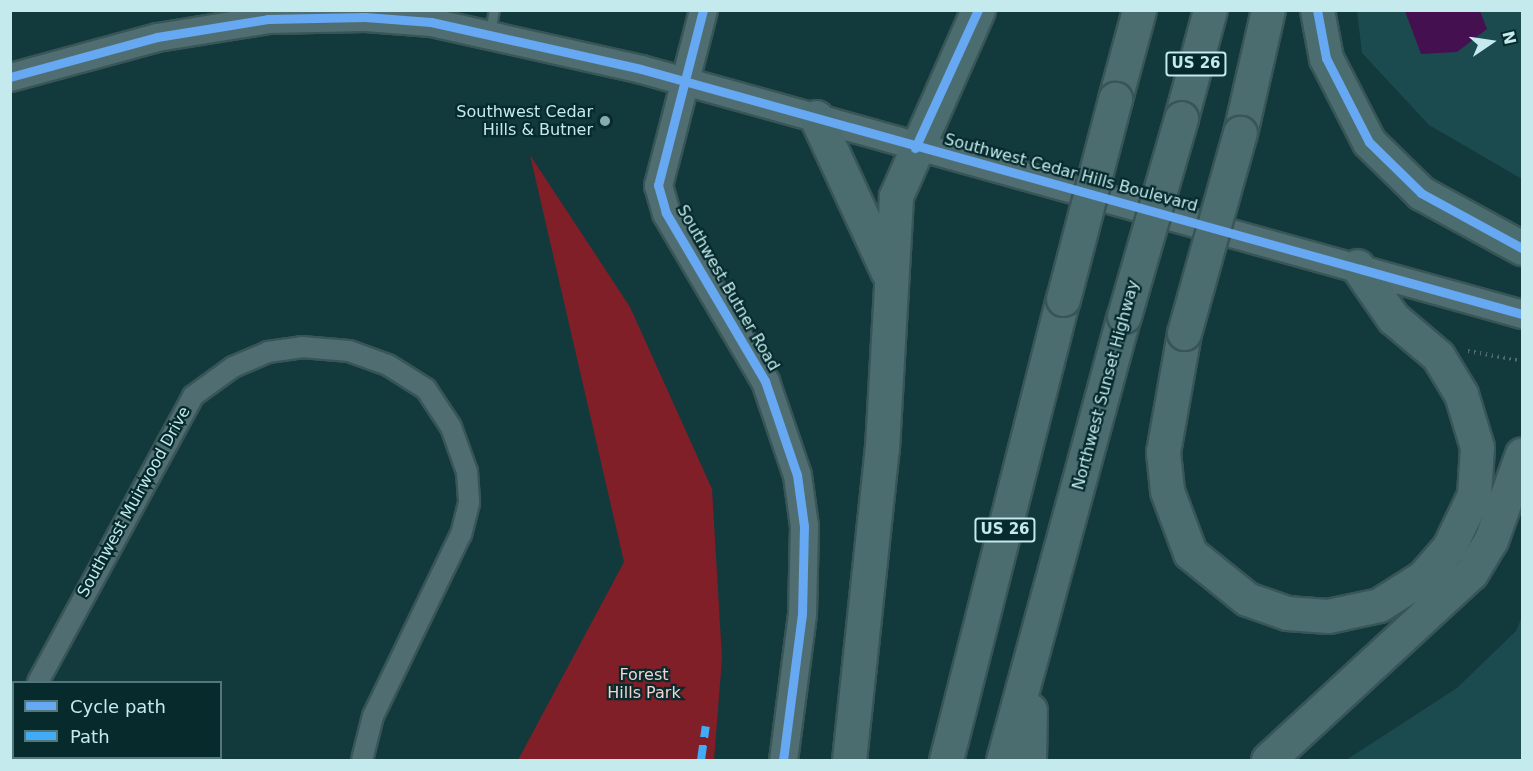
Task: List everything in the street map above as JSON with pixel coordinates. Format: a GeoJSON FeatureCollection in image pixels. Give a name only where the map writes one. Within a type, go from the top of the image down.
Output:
{"type":"FeatureCollection","features":[{"type":"Feature","properties":{"kind":"highway"},"geometry":{"type":"LineString","coordinates":[[849,760],[878,493],[896,196],[915,148],[978,10]]}},
{"type":"Feature","properties":{"kind":"highway","name":"US 26"},"geometry":{"type":"LineString","coordinates":[[946,760],[1138,10]]}},
{"type":"Feature","properties":{"kind":"highway","name":"Northwest Sunset Highway"},"geometry":{"type":"LineString","coordinates":[[1003,760],[1031,666],[1124,316],[1210,10]]}},
{"type":"Feature","properties":{"kind":"highway"},"geometry":{"type":"LineString","coordinates":[[1268,10],[1240,133],[1184,333],[1162,452],[1167,491],[1190,553],[1247,599],[1287,613],[1328,616],[1379,605],[1423,577],[1449,547],[1474,495],[1477,447],[1461,394],[1438,356],[1393,318],[1357,266]]}},
{"type":"Feature","properties":{"kind":"highway"},"geometry":{"type":"LineString","coordinates":[[1317,10],[1330,68],[1369,142],[1420,193],[1522,248]]}},
{"type":"Feature","properties":{"kind":"highway"},"geometry":{"type":"LineString","coordinates":[[816,117],[890,276]]}},
{"type":"Feature","properties":{"kind":"highway"},"geometry":{"type":"LineString","coordinates":[[1268,760],[1471,573],[1491,540],[1522,462]]}},
{"type":"Feature","properties":{"kind":"highway"},"geometry":{"type":"LineString","coordinates":[[1029,760],[1031,666]]}},
{"type":"Feature","properties":{"kind":"main road","name":"Southwest Butner Road"},"geometry":{"type":"LineString","coordinates":[[703,10],[682,80],[660,170],[659,194],[765,381],[786,433],[800,494],[802,614],[783,760]]}},
{"type":"Feature","properties":{"kind":"main road","name":"Southwest Cedar Hills Boulevard"},"geometry":{"type":"LineString","coordinates":[[10,77],[157,37],[297,16],[492,21],[682,80],[816,117],[915,148],[1357,266],[1522,314]]}},
{"type":"Feature","properties":{"kind":"street","name":"Southwest Muirwood Drive"},"geometry":{"type":"LineString","coordinates":[[39,681],[193,396],[233,367],[268,352],[302,347],[349,351],[388,365],[426,390],[451,428],[467,472],[469,503],[460,534],[373,716],[362,760]]}},
{"type":"Feature","properties":{"kind":"path"},"geometry":{"type":"LineString","coordinates":[[1460,349],[1522,361]]}},
{"type":"Feature","properties":{"kind":"shaded area"},"geometry":{"type":"Polygon","coordinates":[[[1357,11],[1522,11],[1522,179],[1429,125],[1362,53],[1357,11]]]}},
{"type":"Feature","properties":{"kind":"shaded area"},"geometry":{"type":"Polygon","coordinates":[[[1405,11],[1480,11],[1487,29],[1457,52],[1421,54],[1405,11]]]}},
{"type":"Feature","properties":{"kind":"shaded area"},"geometry":{"type":"Polygon","coordinates":[[[1522,617],[1522,760],[1346,760],[1457,688],[1516,631],[1522,617]]]}},
{"type":"Feature","properties":{"kind":"green space","name":"Forest Hills Park"},"geometry":{"type":"Polygon","coordinates":[[[530,155],[630,307],[712,489],[722,658],[714,760],[518,760],[624,562],[530,155]]]}},
{"type":"Feature","properties":{"kind":"marked path"},"geometry":{"type":"LineString","coordinates":[[701,760],[706,726]]}},
{"type":"Feature","properties":{"kind":"cycle path"},"geometry":{"type":"LineString","coordinates":[[703,10],[658,185],[666,213],[765,381],[797,475],[804,526],[802,614],[783,760]]}},
{"type":"Feature","properties":{"kind":"cycle path"},"geometry":{"type":"LineString","coordinates":[[915,148],[978,10]]}},
{"type":"Feature","properties":{"kind":"cycle path"},"geometry":{"type":"LineString","coordinates":[[1317,10],[1326,58],[1369,142],[1421,193],[1522,248]]}},
{"type":"Feature","properties":{"kind":"cycle path"},"geometry":{"type":"LineString","coordinates":[[10,77],[157,37],[268,19],[365,17],[431,22],[641,69],[1522,314]]}},
{"type":"Feature","properties":{"kind":"place","name":"Southwest Cedar Hills & Butner"},"geometry":{"type":"Point","coordinates":[605,121]}}]}
